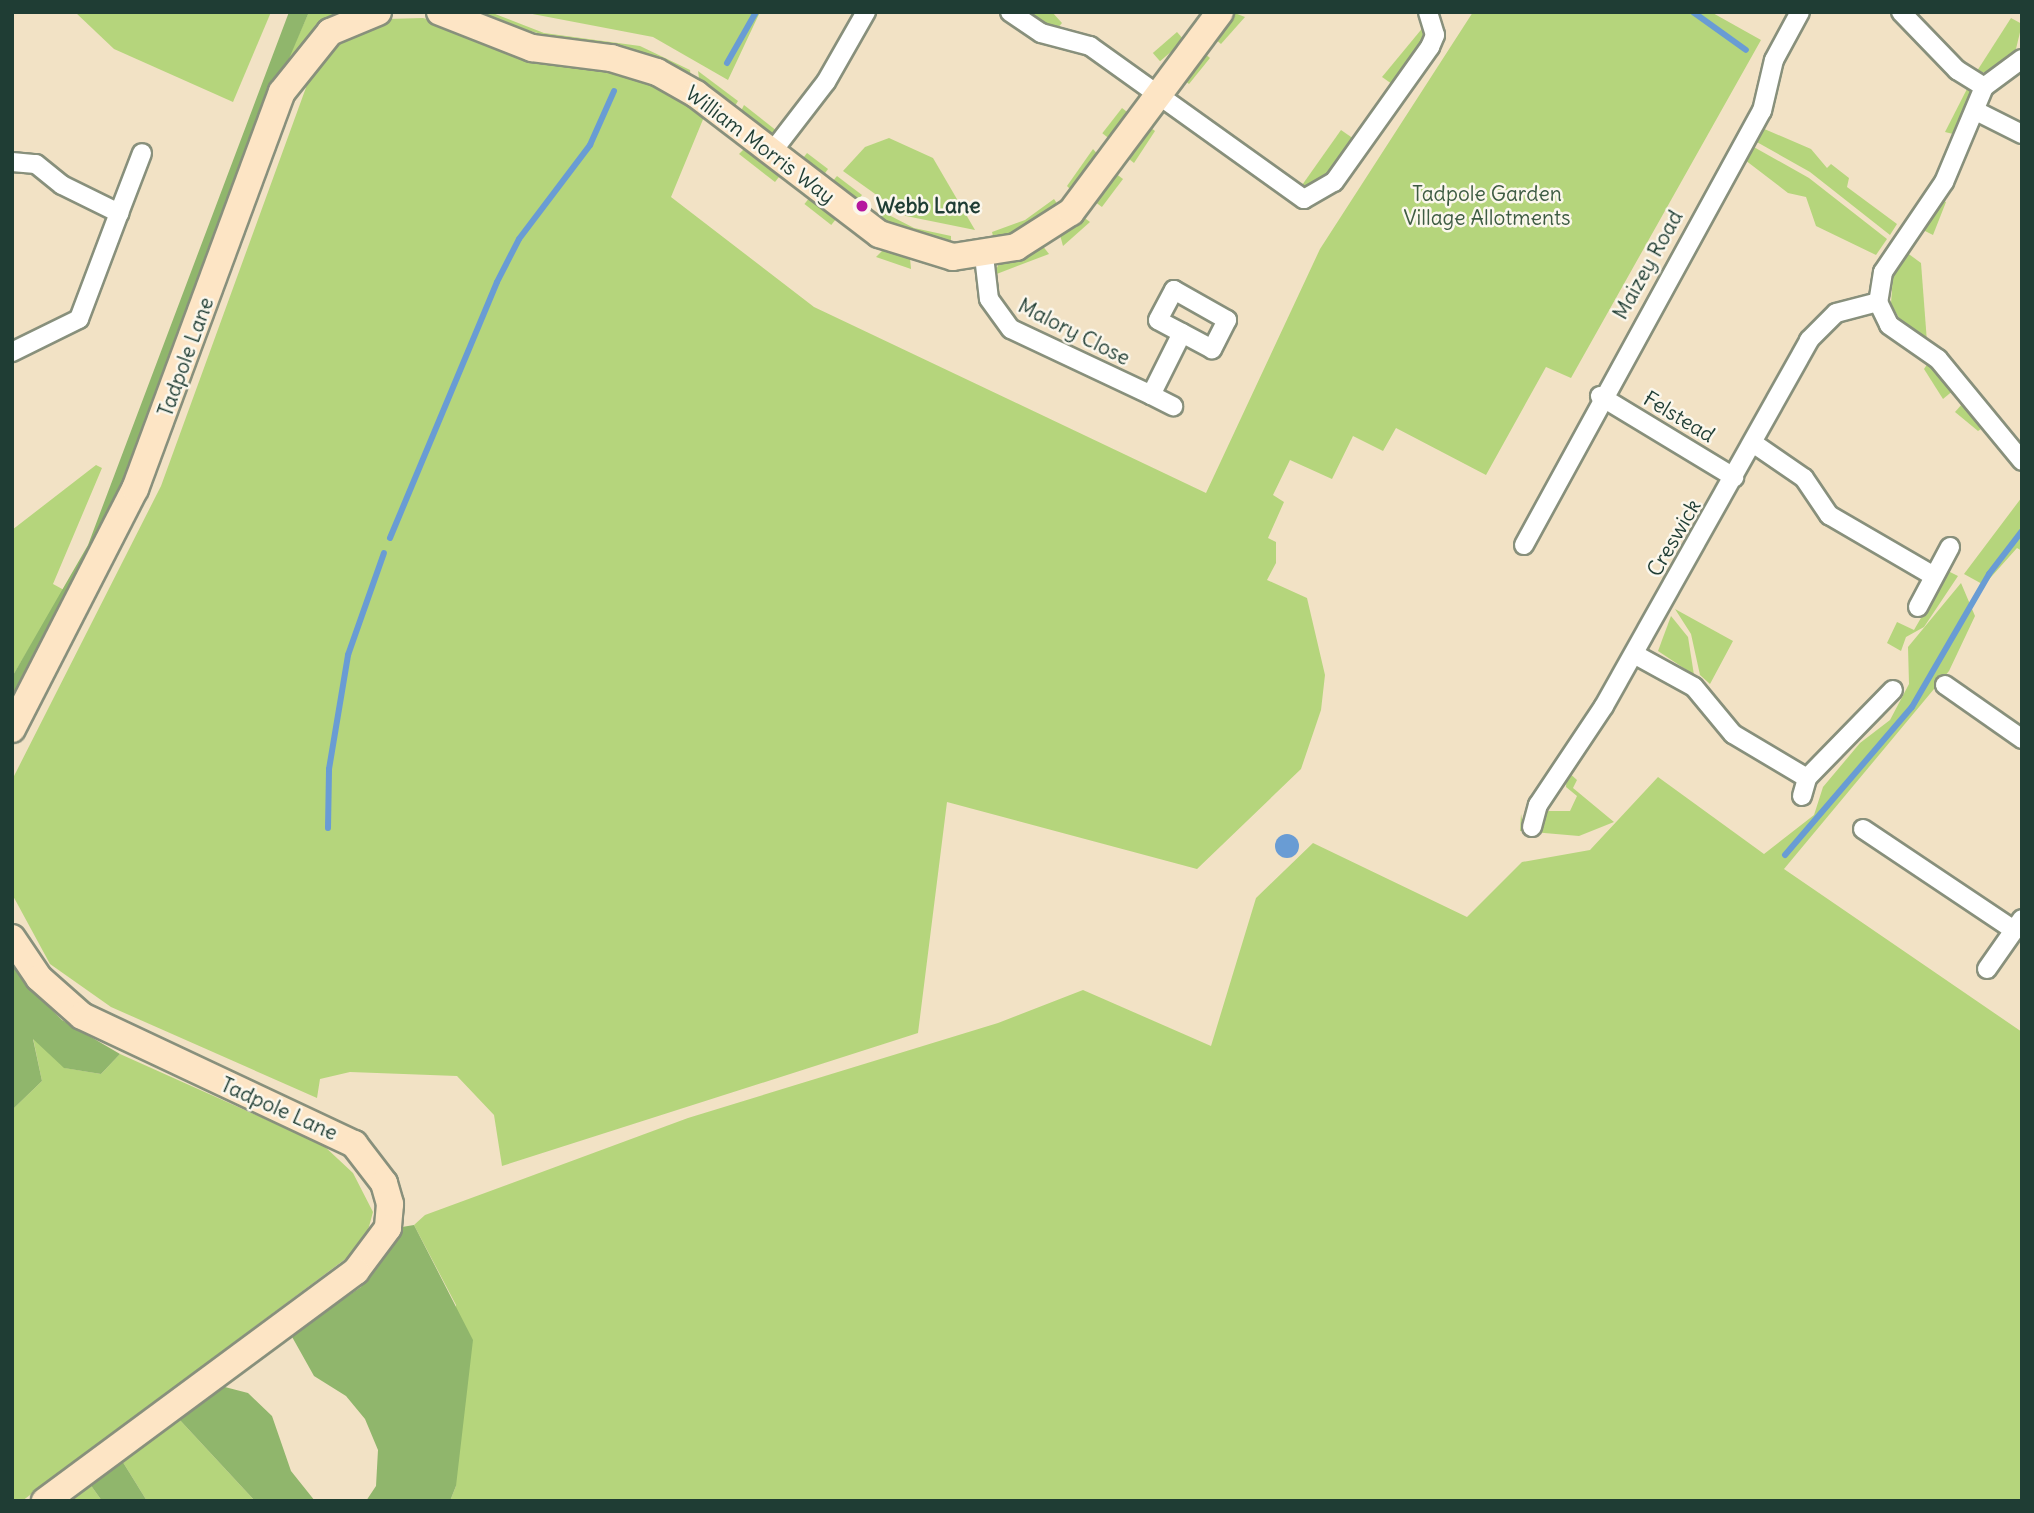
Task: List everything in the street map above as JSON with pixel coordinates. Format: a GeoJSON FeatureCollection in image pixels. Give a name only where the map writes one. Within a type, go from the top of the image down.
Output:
{"type":"FeatureCollection","features":[{"type":"Feature","properties":{"kind":"street","name":"Tadpole Lane"},"geometry":{"type":"LineString","coordinates":[[12,729],[135,489],[282,92],[330,32],[378,12]]}},
{"type":"Feature","properties":{"kind":"street","name":"William Morris Way"},"geometry":{"type":"LineString","coordinates":[[440,12],[532,48],[611,58],[657,72],[772,152],[886,238],[938,256],[984,256],[1029,241],[1071,212],[1220,12]]}},
{"type":"Feature","properties":{"kind":"street"},"geometry":{"type":"LineString","coordinates":[[772,152],[826,82],[866,12]]}},
{"type":"Feature","properties":{"kind":"street"},"geometry":{"type":"LineString","coordinates":[[1010,12],[1041,33],[1090,46],[1295,194],[1316,197],[1334,182],[1430,47],[1435,36],[1428,12]]}},
{"type":"Feature","properties":{"kind":"street","name":"Maizey Road"},"geometry":{"type":"LineString","coordinates":[[1522,538],[1762,111],[1774,60],[1800,12]]}},
{"type":"Feature","properties":{"kind":"street"},"geometry":{"type":"LineString","coordinates":[[1900,12],[1958,71],[1984,87]]}},
{"type":"Feature","properties":{"kind":"street"},"geometry":{"type":"LineString","coordinates":[[2022,59],[1984,87],[1978,112],[1944,182],[1883,272],[1878,302],[1889,325],[1938,359],[2022,461]]}},
{"type":"Feature","properties":{"kind":"street"},"geometry":{"type":"LineString","coordinates":[[1978,112],[2022,134]]}},
{"type":"Feature","properties":{"kind":"street"},"geometry":{"type":"LineString","coordinates":[[12,352],[79,319],[142,153]]}},
{"type":"Feature","properties":{"kind":"street"},"geometry":{"type":"LineString","coordinates":[[12,162],[36,164],[62,185],[119,213]]}},
{"type":"Feature","properties":{"kind":"street","name":"Malory Close"},"geometry":{"type":"LineString","coordinates":[[984,256],[989,299],[1011,329],[1173,406]]}},
{"type":"Feature","properties":{"kind":"street","name":"Creswick"},"geometry":{"type":"LineString","coordinates":[[1532,827],[1538,805],[1634,654],[1823,323],[1844,309],[1878,302]]}},
{"type":"Feature","properties":{"kind":"street"},"geometry":{"type":"LineString","coordinates":[[1151,396],[1182,333]]}},
{"type":"Feature","properties":{"kind":"street","name":"Felstead"},"geometry":{"type":"LineString","coordinates":[[1600,396],[1734,477]]}},
{"type":"Feature","properties":{"kind":"street"},"geometry":{"type":"LineString","coordinates":[[1753,443],[1798,473],[1829,515],[1934,576]]}},
{"type":"Feature","properties":{"kind":"street"},"geometry":{"type":"LineString","coordinates":[[1918,607],[1950,547]]}},
{"type":"Feature","properties":{"kind":"street"},"geometry":{"type":"LineString","coordinates":[[1634,654],[1693,687],[1732,734],[1807,778]]}},
{"type":"Feature","properties":{"kind":"street"},"geometry":{"type":"LineString","coordinates":[[1945,685],[2022,739]]}},
{"type":"Feature","properties":{"kind":"street"},"geometry":{"type":"LineString","coordinates":[[1802,796],[1807,778],[1893,690]]}},
{"type":"Feature","properties":{"kind":"street"},"geometry":{"type":"LineString","coordinates":[[1863,829],[2018,924],[1987,969]]}},
{"type":"Feature","properties":{"kind":"street","name":"Tadpole Lane"},"geometry":{"type":"LineString","coordinates":[[12,938],[39,978],[82,1016],[354,1144],[384,1183],[390,1204],[388,1228],[356,1271],[45,1501]]}},
{"type":"Feature","properties":{"kind":"green space"},"geometry":{"type":"Polygon","coordinates":[[[75,12],[271,12],[233,102],[114,49],[75,12]]]}},
{"type":"Feature","properties":{"kind":"green space"},"geometry":{"type":"Polygon","coordinates":[[[289,12],[309,12],[267,110],[130,491],[12,714],[12,677],[88,545],[289,12]]]}},
{"type":"Feature","properties":{"kind":"green space"},"geometry":{"type":"Polygon","coordinates":[[[309,12],[344,12],[317,26],[287,61],[309,12]]]}},
{"type":"Feature","properties":{"kind":"green space"},"geometry":{"type":"Polygon","coordinates":[[[467,12],[490,12],[544,33],[640,46],[690,70],[691,79],[467,12]]]}},
{"type":"Feature","properties":{"kind":"green space"},"geometry":{"type":"Polygon","coordinates":[[[522,12],[760,12],[728,80],[653,37],[522,12]]]}},
{"type":"Feature","properties":{"kind":"green space"},"geometry":{"type":"Polygon","coordinates":[[[1023,12],[1052,12],[1062,23],[1057,29],[1023,12]]]}},
{"type":"Feature","properties":{"kind":"green space"},"geometry":{"type":"Polygon","coordinates":[[[1232,12],[1245,17],[1221,44],[1215,39],[1232,12]]]}},
{"type":"Feature","properties":{"kind":"green space","name":"Tadpole Garden Village Allotments"},"geometry":{"type":"Polygon","coordinates":[[[1473,12],[1711,12],[1761,40],[1571,378],[1546,367],[1486,475],[1396,428],[1383,451],[1353,436],[1332,479],[1290,460],[1273,495],[1284,502],[1268,538],[1276,542],[1276,563],[1267,580],[1307,598],[1325,675],[1321,710],[1301,769],[1197,869],[947,802],[918,1033],[502,1166],[494,1115],[457,1076],[350,1072],[320,1079],[317,1098],[111,1007],[50,964],[12,894],[12,780],[161,486],[308,82],[307,69],[326,47],[387,19],[423,18],[672,91],[704,117],[671,197],[814,307],[1206,493],[1320,249],[1473,12]]]}},
{"type":"Feature","properties":{"kind":"green space"},"geometry":{"type":"Polygon","coordinates":[[[2011,18],[2022,24],[2015,53],[1988,73],[1977,71],[2011,18]]]}},
{"type":"Feature","properties":{"kind":"green space"},"geometry":{"type":"Polygon","coordinates":[[[1425,25],[1421,44],[1392,84],[1382,77],[1425,25]]]}},
{"type":"Feature","properties":{"kind":"green space"},"geometry":{"type":"Polygon","coordinates":[[[1177,32],[1184,40],[1160,61],[1153,53],[1177,32]]]}},
{"type":"Feature","properties":{"kind":"green space"},"geometry":{"type":"Polygon","coordinates":[[[1204,53],[1210,58],[1189,84],[1181,78],[1204,53]]]}},
{"type":"Feature","properties":{"kind":"green space"},"geometry":{"type":"Polygon","coordinates":[[[698,71],[738,101],[735,106],[700,85],[698,71]]]}},
{"type":"Feature","properties":{"kind":"green space"},"geometry":{"type":"Polygon","coordinates":[[[1969,85],[1974,95],[1957,135],[1945,132],[1969,85]]]}},
{"type":"Feature","properties":{"kind":"green space"},"geometry":{"type":"Polygon","coordinates":[[[744,105],[777,131],[767,134],[740,113],[744,105]]]}},
{"type":"Feature","properties":{"kind":"green space"},"geometry":{"type":"Polygon","coordinates":[[[1122,108],[1131,115],[1111,140],[1102,133],[1122,108]]]}},
{"type":"Feature","properties":{"kind":"green space"},"geometry":{"type":"Polygon","coordinates":[[[1147,125],[1155,131],[1134,163],[1124,155],[1147,125]]]}},
{"type":"Feature","properties":{"kind":"green space"},"geometry":{"type":"Polygon","coordinates":[[[1762,128],[1811,149],[1827,168],[1831,164],[1849,178],[1847,187],[1897,224],[1890,235],[1810,172],[1755,141],[1762,128]]]}},
{"type":"Feature","properties":{"kind":"green space"},"geometry":{"type":"Polygon","coordinates":[[[1341,130],[1354,139],[1321,185],[1300,188],[1341,130]]]}},
{"type":"Feature","properties":{"kind":"green space"},"geometry":{"type":"Polygon","coordinates":[[[889,138],[933,158],[975,230],[906,216],[843,171],[865,147],[889,138]]]}},
{"type":"Feature","properties":{"kind":"green space"},"geometry":{"type":"Polygon","coordinates":[[[1752,146],[1809,178],[1887,239],[1876,255],[1816,226],[1806,197],[1788,193],[1745,160],[1752,146]]]}},
{"type":"Feature","properties":{"kind":"green space"},"geometry":{"type":"Polygon","coordinates":[[[746,147],[783,172],[775,182],[739,154],[746,147]]]}},
{"type":"Feature","properties":{"kind":"green space"},"geometry":{"type":"Polygon","coordinates":[[[1093,149],[1100,157],[1071,190],[1067,186],[1093,149]]]}},
{"type":"Feature","properties":{"kind":"green space"},"geometry":{"type":"Polygon","coordinates":[[[807,153],[828,169],[823,176],[800,162],[807,153]]]}},
{"type":"Feature","properties":{"kind":"green space"},"geometry":{"type":"Polygon","coordinates":[[[1115,173],[1123,179],[1102,207],[1094,201],[1115,173]]]}},
{"type":"Feature","properties":{"kind":"green space"},"geometry":{"type":"Polygon","coordinates":[[[837,176],[862,195],[854,205],[832,182],[837,176]]]}},
{"type":"Feature","properties":{"kind":"green space"},"geometry":{"type":"Polygon","coordinates":[[[810,197],[837,218],[831,225],[804,204],[810,197]]]}},
{"type":"Feature","properties":{"kind":"green space"},"geometry":{"type":"Polygon","coordinates":[[[1054,199],[1060,208],[995,244],[992,232],[1025,220],[1054,199]]]}},
{"type":"Feature","properties":{"kind":"green space"},"geometry":{"type":"Polygon","coordinates":[[[1942,200],[1946,202],[1933,235],[1921,229],[1942,200]]]}},
{"type":"Feature","properties":{"kind":"green space"},"geometry":{"type":"Polygon","coordinates":[[[881,211],[914,228],[951,236],[951,247],[874,219],[881,211]]]}},
{"type":"Feature","properties":{"kind":"green space"},"geometry":{"type":"Polygon","coordinates":[[[1082,216],[1090,222],[1063,246],[1060,235],[1082,216]]]}},
{"type":"Feature","properties":{"kind":"green space"},"geometry":{"type":"Polygon","coordinates":[[[1042,245],[1049,254],[994,275],[999,263],[1042,245]]]}},
{"type":"Feature","properties":{"kind":"green space"},"geometry":{"type":"Polygon","coordinates":[[[885,248],[910,258],[911,269],[876,257],[885,248]]]}},
{"type":"Feature","properties":{"kind":"green space"},"geometry":{"type":"Polygon","coordinates":[[[1906,252],[1921,263],[1927,342],[1904,327],[1891,304],[1893,274],[1906,252]]]}},
{"type":"Feature","properties":{"kind":"green space"},"geometry":{"type":"Polygon","coordinates":[[[1928,363],[1955,389],[1943,399],[1924,369],[1928,363]]]}},
{"type":"Feature","properties":{"kind":"green space"},"geometry":{"type":"Polygon","coordinates":[[[1963,403],[1981,429],[1978,431],[1955,412],[1963,403]]]}},
{"type":"Feature","properties":{"kind":"green space"},"geometry":{"type":"Polygon","coordinates":[[[96,465],[102,468],[53,584],[64,590],[12,677],[12,530],[96,465]]]}},
{"type":"Feature","properties":{"kind":"green space"},"geometry":{"type":"Polygon","coordinates":[[[2022,497],[2022,551],[2017,548],[1984,585],[1964,574],[2022,497]]]}},
{"type":"Feature","properties":{"kind":"green space"},"geometry":{"type":"Polygon","coordinates":[[[1948,571],[1958,576],[1924,627],[1906,637],[1901,651],[1887,643],[1897,622],[1914,630],[1948,571]]]}},
{"type":"Feature","properties":{"kind":"green space"},"geometry":{"type":"Polygon","coordinates":[[[1961,583],[1975,616],[1949,671],[1784,869],[2022,1032],[2022,1501],[450,1501],[456,1486],[456,1305],[414,1225],[425,1215],[688,1118],[998,1023],[1083,990],[1211,1046],[1256,898],[1313,843],[1467,917],[1522,862],[1590,850],[1658,777],[1764,854],[1814,815],[1823,787],[1860,743],[1890,720],[1909,684],[1908,647],[1961,583]]]}},
{"type":"Feature","properties":{"kind":"green space"},"geometry":{"type":"Polygon","coordinates":[[[1675,609],[1733,641],[1710,684],[1700,675],[1691,634],[1675,609]]]}},
{"type":"Feature","properties":{"kind":"green space"},"geometry":{"type":"Polygon","coordinates":[[[1671,616],[1688,637],[1694,675],[1658,651],[1671,616]]]}},
{"type":"Feature","properties":{"kind":"green space"},"geometry":{"type":"Polygon","coordinates":[[[1567,771],[1577,780],[1573,788],[1614,822],[1579,836],[1520,831],[1521,814],[1524,830],[1538,832],[1546,811],[1570,811],[1577,796],[1566,787],[1567,771]]]}},
{"type":"Feature","properties":{"kind":"green space"},"geometry":{"type":"Polygon","coordinates":[[[12,956],[35,993],[62,1020],[120,1054],[101,1074],[64,1068],[33,1039],[42,1081],[12,1110],[12,956]]]}},
{"type":"Feature","properties":{"kind":"green space"},"geometry":{"type":"Polygon","coordinates":[[[33,1038],[65,1068],[101,1074],[120,1054],[323,1145],[353,1173],[373,1212],[364,1245],[22,1501],[12,1501],[12,1110],[42,1081],[33,1038]]]}},
{"type":"Feature","properties":{"kind":"green space"},"geometry":{"type":"Polygon","coordinates":[[[414,1225],[473,1340],[456,1486],[450,1501],[366,1501],[376,1486],[378,1450],[365,1419],[346,1396],[314,1376],[291,1335],[361,1287],[396,1228],[414,1225]]]}},
{"type":"Feature","properties":{"kind":"green space"},"geometry":{"type":"Polygon","coordinates":[[[221,1386],[248,1393],[272,1416],[291,1471],[315,1501],[255,1501],[178,1418],[221,1386]]]}},
{"type":"Feature","properties":{"kind":"green space"},"geometry":{"type":"Polygon","coordinates":[[[178,1418],[255,1501],[147,1501],[121,1459],[178,1418]]]}},
{"type":"Feature","properties":{"kind":"green space"},"geometry":{"type":"Polygon","coordinates":[[[121,1459],[147,1501],[102,1501],[87,1480],[121,1459]]]}},
{"type":"Feature","properties":{"kind":"green space"},"geometry":{"type":"Polygon","coordinates":[[[87,1480],[102,1501],[69,1501],[72,1492],[87,1480]]]}},
{"type":"Feature","properties":{"kind":"water"},"geometry":{"type":"Polygon","coordinates":[[[1287,834],[1296,837],[1299,846],[1296,855],[1287,858],[1278,855],[1275,846],[1278,837],[1287,834]]]}},
{"type":"Feature","properties":{"kind":"waterway"},"geometry":{"type":"LineString","coordinates":[[727,63],[756,12]]}},
{"type":"Feature","properties":{"kind":"waterway"},"geometry":{"type":"LineString","coordinates":[[1693,12],[1746,50]]}},
{"type":"Feature","properties":{"kind":"waterway"},"geometry":{"type":"LineString","coordinates":[[390,538],[497,282],[519,239],[590,145],[614,91]]}},
{"type":"Feature","properties":{"kind":"waterway"},"geometry":{"type":"LineString","coordinates":[[1785,855],[1912,707],[1989,574],[2022,531]]}},
{"type":"Feature","properties":{"kind":"waterway"},"geometry":{"type":"LineString","coordinates":[[328,828],[329,769],[348,655],[384,553]]}},
{"type":"Feature","properties":{"kind":"place","name":"Webb Lane"},"geometry":{"type":"Point","coordinates":[862,206]}}]}
